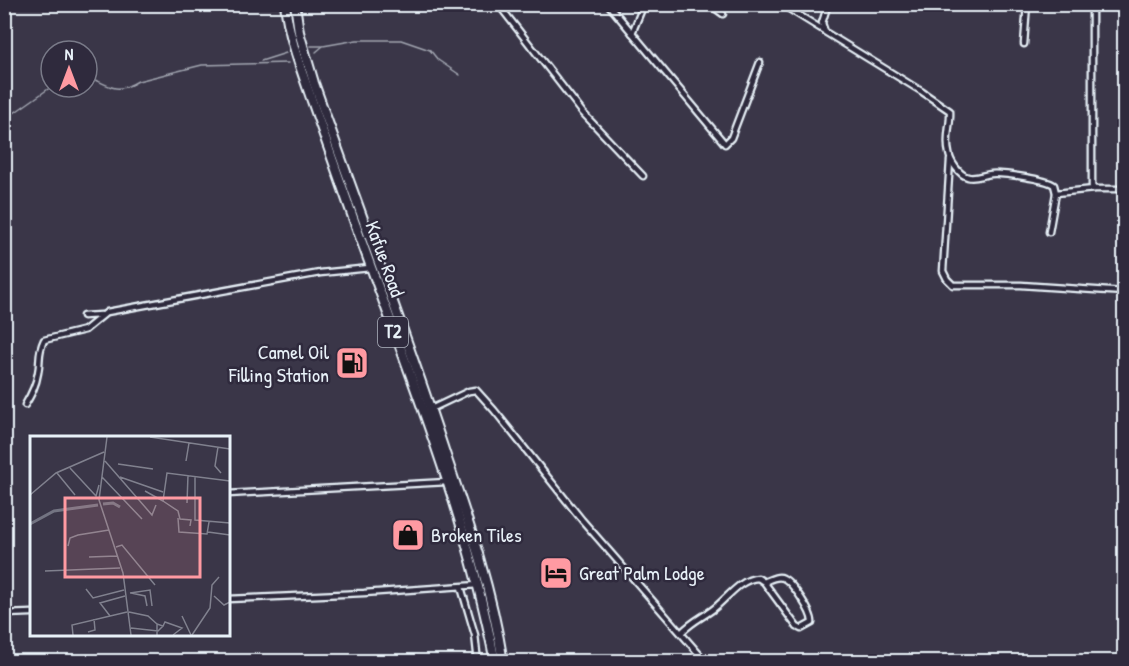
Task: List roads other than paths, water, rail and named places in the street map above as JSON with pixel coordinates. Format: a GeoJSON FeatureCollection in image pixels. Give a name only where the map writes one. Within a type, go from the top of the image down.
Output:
{"type":"FeatureCollection","features":[{"type":"Feature","properties":{"kind":"highway","name":"Kafue Road"},"geometry":{"type":"LineString","coordinates":[[285,4],[290,34],[306,85],[448,482],[478,585],[495,662]]}},
{"type":"Feature","properties":{"kind":"highway","name":"Kafue Road"},"geometry":{"type":"LineString","coordinates":[[295,4],[299,32],[314,83],[431,409],[472,535],[491,604],[503,662]]}},
{"type":"Feature","properties":{"kind":"street"},"geometry":{"type":"LineString","coordinates":[[498,4],[583,113],[643,176]]}},
{"type":"Feature","properties":{"kind":"street"},"geometry":{"type":"LineString","coordinates":[[608,4],[725,144],[731,138],[760,62]]}},
{"type":"Feature","properties":{"kind":"street"},"geometry":{"type":"LineString","coordinates":[[632,33],[644,4]]}},
{"type":"Feature","properties":{"kind":"street"},"geometry":{"type":"LineString","coordinates":[[709,4],[723,14]]}},
{"type":"Feature","properties":{"kind":"street"},"geometry":{"type":"LineString","coordinates":[[781,4],[950,111],[947,135],[950,158],[943,271],[953,285],[1021,285],[1125,292]]}},
{"type":"Feature","properties":{"kind":"street"},"geometry":{"type":"LineString","coordinates":[[823,30],[822,22],[828,4]]}},
{"type":"Feature","properties":{"kind":"street"},"geometry":{"type":"LineString","coordinates":[[1024,44],[1027,4]]}},
{"type":"Feature","properties":{"kind":"street"},"geometry":{"type":"LineString","coordinates":[[1092,4],[1092,186],[1094,189]]}},
{"type":"Feature","properties":{"kind":"street"},"geometry":{"type":"LineString","coordinates":[[950,158],[966,177],[995,174],[1042,180],[1054,185],[1056,193],[1049,232]]}},
{"type":"Feature","properties":{"kind":"street"},"geometry":{"type":"LineString","coordinates":[[1056,193],[1125,189]]}},
{"type":"Feature","properties":{"kind":"street"},"geometry":{"type":"LineString","coordinates":[[25,405],[34,390],[39,371],[38,352],[44,340],[85,330],[110,310],[308,275],[370,268]]}},
{"type":"Feature","properties":{"kind":"street"},"geometry":{"type":"LineString","coordinates":[[83,316],[101,315]]}},
{"type":"Feature","properties":{"kind":"street"},"geometry":{"type":"LineString","coordinates":[[431,409],[469,391],[476,390],[582,520],[706,662]]}},
{"type":"Feature","properties":{"kind":"street"},"geometry":{"type":"LineString","coordinates":[[230,494],[448,482]]}},
{"type":"Feature","properties":{"kind":"street"},"geometry":{"type":"LineString","coordinates":[[682,632],[693,621],[713,609],[748,580],[758,578],[764,582],[798,627],[801,629],[812,623],[809,610],[785,579],[777,577],[764,582]]}},
{"type":"Feature","properties":{"kind":"street"},"geometry":{"type":"LineString","coordinates":[[230,598],[364,593],[478,585]]}},
{"type":"Feature","properties":{"kind":"street"},"geometry":{"type":"LineString","coordinates":[[461,587],[475,635],[478,662]]}},
{"type":"Feature","properties":{"kind":"street"},"geometry":{"type":"LineString","coordinates":[[4,614],[30,613]]}},
{"type":"Feature","properties":{"kind":"waterway"},"geometry":{"type":"LineString","coordinates":[[316,52],[323,46],[357,40],[401,40],[430,50],[438,60],[460,75]]}},
{"type":"Feature","properties":{"kind":"waterway"},"geometry":{"type":"LineString","coordinates":[[311,46],[322,46]]}},
{"type":"Feature","properties":{"kind":"waterway"},"geometry":{"type":"LineString","coordinates":[[261,61],[286,53]]}},
{"type":"Feature","properties":{"kind":"waterway"},"geometry":{"type":"LineString","coordinates":[[99,82],[111,87],[122,88],[138,81],[202,65],[288,63]]}},
{"type":"Feature","properties":{"kind":"waterway"},"geometry":{"type":"LineString","coordinates":[[4,120],[39,95]]}},
{"type":"Feature","properties":{"kind":"place","name":"Camel Oil Filling Station"},"geometry":{"type":"Point","coordinates":[352,363]}},
{"type":"Feature","properties":{"kind":"place","name":"Broken Tiles"},"geometry":{"type":"Point","coordinates":[408,535]}},
{"type":"Feature","properties":{"kind":"place","name":"Great Palm Lodge"},"geometry":{"type":"Point","coordinates":[556,573]}}]}
